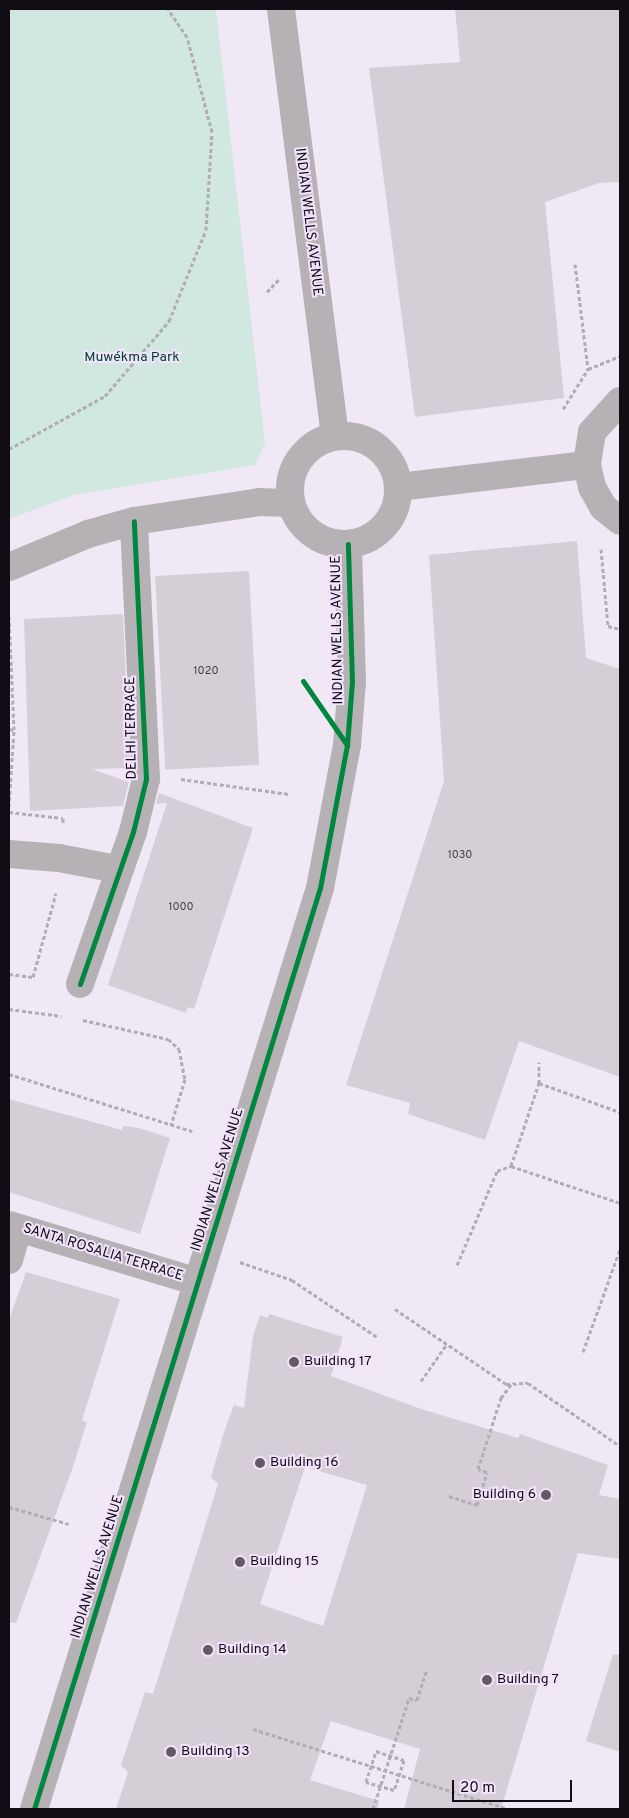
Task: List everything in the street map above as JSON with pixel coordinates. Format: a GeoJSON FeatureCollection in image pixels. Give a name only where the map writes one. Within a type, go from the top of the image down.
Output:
{"type":"FeatureCollection","features":[{"type":"Feature","properties":{"kind":"street","name":"INDIAN WELLS AVENUE"},"geometry":{"type":"LineString","coordinates":[[281,9],[335,436]]}},
{"type":"Feature","properties":{"kind":"street"},"geometry":{"type":"LineString","coordinates":[[620,401],[592,432],[587,465],[599,500],[620,521]]}},
{"type":"Feature","properties":{"kind":"street"},"geometry":{"type":"LineString","coordinates":[[335,436],[354,436],[378,448],[395,469],[399,487],[390,519],[364,541],[348,544],[318,538],[306,529],[291,503],[294,467],[304,452],[335,436]]}},
{"type":"Feature","properties":{"kind":"street"},"geometry":{"type":"LineString","coordinates":[[399,487],[587,465]]}},
{"type":"Feature","properties":{"kind":"street"},"geometry":{"type":"LineString","coordinates":[[9,567],[88,534],[134,521],[259,502],[291,503]]}},
{"type":"Feature","properties":{"kind":"street","name":"DELHI TERRACE"},"geometry":{"type":"LineString","coordinates":[[80,984],[117,869],[133,832],[146,779],[134,521]]}},
{"type":"Feature","properties":{"kind":"street","name":"INDIAN WELLS AVENUE"},"geometry":{"type":"LineString","coordinates":[[34,1809],[320,888],[337,817],[352,682],[348,544]]}},
{"type":"Feature","properties":{"kind":"street"},"geometry":{"type":"LineString","coordinates":[[9,854],[117,869]]}},
{"type":"Feature","properties":{"kind":"street"},"geometry":{"type":"LineString","coordinates":[[9,1260],[14,1226]]}},
{"type":"Feature","properties":{"kind":"street","name":"SANTA ROSALIA TERRACE"},"geometry":{"type":"LineString","coordinates":[[14,1226],[198,1282]]}},
{"type":"Feature","properties":{"kind":"path"},"geometry":{"type":"LineString","coordinates":[[9,448],[104,396],[169,321],[206,230],[212,132],[187,37],[168,9]]}},
{"type":"Feature","properties":{"kind":"path"},"geometry":{"type":"LineString","coordinates":[[574,264],[588,369]]}},
{"type":"Feature","properties":{"kind":"path"},"geometry":{"type":"LineString","coordinates":[[601,546],[608,626],[620,629]]}},
{"type":"Feature","properties":{"kind":"path"},"geometry":{"type":"LineString","coordinates":[[9,615],[14,730],[9,808]]}},
{"type":"Feature","properties":{"kind":"path"},"geometry":{"type":"LineString","coordinates":[[9,729],[14,730]]}},
{"type":"Feature","properties":{"kind":"path"},"geometry":{"type":"LineString","coordinates":[[146,779],[201,779],[289,794]]}},
{"type":"Feature","properties":{"kind":"path"},"geometry":{"type":"LineString","coordinates":[[9,812],[64,818],[62,833]]}},
{"type":"Feature","properties":{"kind":"path"},"geometry":{"type":"LineString","coordinates":[[9,974],[33,977],[56,889]]}},
{"type":"Feature","properties":{"kind":"path"},"geometry":{"type":"LineString","coordinates":[[9,1008],[68,1017]]}},
{"type":"Feature","properties":{"kind":"path"},"geometry":{"type":"LineString","coordinates":[[77,1019],[168,1039],[179,1049],[185,1079],[171,1125]]}},
{"type":"Feature","properties":{"kind":"path"},"geometry":{"type":"LineString","coordinates":[[511,1166],[539,1083],[539,1062]]}},
{"type":"Feature","properties":{"kind":"path"},"geometry":{"type":"LineString","coordinates":[[9,1074],[192,1131]]}},
{"type":"Feature","properties":{"kind":"path"},"geometry":{"type":"LineString","coordinates":[[539,1083],[620,1112]]}},
{"type":"Feature","properties":{"kind":"path"},"geometry":{"type":"LineString","coordinates":[[457,1265],[497,1171],[511,1166],[620,1204]]}},
{"type":"Feature","properties":{"kind":"path"},"geometry":{"type":"LineString","coordinates":[[583,1352],[620,1249]]}},
{"type":"Feature","properties":{"kind":"path"},"geometry":{"type":"LineString","coordinates":[[208,1250],[292,1280],[377,1337]]}},
{"type":"Feature","properties":{"kind":"path"},"geometry":{"type":"LineString","coordinates":[[395,1309],[446,1344],[511,1384],[528,1383],[620,1446]]}},
{"type":"Feature","properties":{"kind":"path"},"geometry":{"type":"LineString","coordinates":[[421,1381],[446,1344]]}},
{"type":"Feature","properties":{"kind":"path"},"geometry":{"type":"LineString","coordinates":[[449,1496],[477,1505],[487,1472],[478,1469],[501,1398],[511,1384]]}},
{"type":"Feature","properties":{"kind":"path"},"geometry":{"type":"LineString","coordinates":[[9,1507],[69,1524]]}},
{"type":"Feature","properties":{"kind":"path"},"geometry":{"type":"LineString","coordinates":[[373,1809],[409,1698],[417,1700],[427,1669]]}},
{"type":"Feature","properties":{"kind":"path"},"geometry":{"type":"LineString","coordinates":[[253,1729],[508,1809]]}},
{"type":"Feature","properties":{"kind":"path"},"geometry":{"type":"LineString","coordinates":[[376,1751],[404,1760],[394,1790],[366,1782],[371,1766],[376,1751]]}},
{"type":"Feature","properties":{"kind":"green space","name":"Muwékma Park"},"geometry":{"type":"Polygon","coordinates":[[[9,9],[216,9],[265,443],[255,465],[74,495],[9,519],[9,9]]]}},
{"type":"Feature","properties":{"kind":"building"},"geometry":{"type":"Polygon","coordinates":[[[455,9],[620,9],[620,182],[599,183],[545,202],[564,398],[415,417],[369,68],[460,62],[455,9]]]}},
{"type":"Feature","properties":{"kind":"building"},"geometry":{"type":"Polygon","coordinates":[[[577,541],[586,658],[620,669],[620,1077],[519,1041],[485,1140],[408,1114],[410,1103],[346,1085],[444,781],[429,555],[577,541]]]}},
{"type":"Feature","properties":{"kind":"building"},"geometry":{"type":"Polygon","coordinates":[[[249,571],[259,765],[165,770],[155,576],[249,571]]]}},
{"type":"Feature","properties":{"kind":"building"},"geometry":{"type":"Polygon","coordinates":[[[123,614],[130,768],[92,769],[129,782],[123,806],[30,811],[24,619],[123,614]]]}},
{"type":"Feature","properties":{"kind":"building"},"geometry":{"type":"Polygon","coordinates":[[[159,793],[253,828],[194,1009],[188,1007],[186,1013],[108,985],[167,803],[156,804],[159,793]]]}},
{"type":"Feature","properties":{"kind":"building"},"geometry":{"type":"Polygon","coordinates":[[[9,1099],[122,1130],[123,1126],[139,1128],[170,1138],[140,1234],[9,1192],[9,1099]]]}},
{"type":"Feature","properties":{"kind":"building"},"geometry":{"type":"Polygon","coordinates":[[[26,1272],[120,1299],[82,1420],[87,1422],[74,1464],[16,1623],[9,1622],[9,1320],[26,1272]]]}},
{"type":"Feature","properties":{"kind":"building"},"geometry":{"type":"Polygon","coordinates":[[[269,1314],[343,1337],[331,1376],[424,1410],[518,1438],[520,1434],[608,1465],[599,1495],[620,1499],[620,1559],[578,1553],[501,1809],[404,1809],[420,1749],[331,1721],[310,1780],[379,1801],[378,1809],[116,1809],[128,1772],[121,1765],[145,1692],[153,1694],[218,1484],[211,1477],[224,1432],[234,1405],[244,1408],[253,1336],[260,1315],[268,1318],[269,1314]],[[305,1467],[260,1604],[323,1626],[367,1485],[305,1467]]]}},
{"type":"Feature","properties":{"kind":"building"},"geometry":{"type":"Polygon","coordinates":[[[613,1654],[620,1655],[620,1752],[586,1741],[613,1654]]]}},
{"type":"Feature","properties":{"kind":"cycle path"},"geometry":{"type":"LineString","coordinates":[[80,984],[133,832],[146,779],[134,521]]}},
{"type":"Feature","properties":{"kind":"cycle path"},"geometry":{"type":"LineString","coordinates":[[34,1809],[320,888],[347,745],[352,682],[348,544]]}},
{"type":"Feature","properties":{"kind":"cycle path"},"geometry":{"type":"LineString","coordinates":[[303,681],[347,745]]}},
{"type":"Feature","properties":{"kind":"place","name":"Building 17"},"geometry":{"type":"Point","coordinates":[294,1362]}},
{"type":"Feature","properties":{"kind":"place","name":"Building 16"},"geometry":{"type":"Point","coordinates":[260,1463]}},
{"type":"Feature","properties":{"kind":"place","name":"Building 6"},"geometry":{"type":"Point","coordinates":[546,1495]}},
{"type":"Feature","properties":{"kind":"place","name":"Building 15"},"geometry":{"type":"Point","coordinates":[240,1562]}},
{"type":"Feature","properties":{"kind":"place","name":"Building 14"},"geometry":{"type":"Point","coordinates":[208,1650]}},
{"type":"Feature","properties":{"kind":"place","name":"Building 7"},"geometry":{"type":"Point","coordinates":[487,1680]}},
{"type":"Feature","properties":{"kind":"place","name":"Building 13"},"geometry":{"type":"Point","coordinates":[171,1752]}}]}
